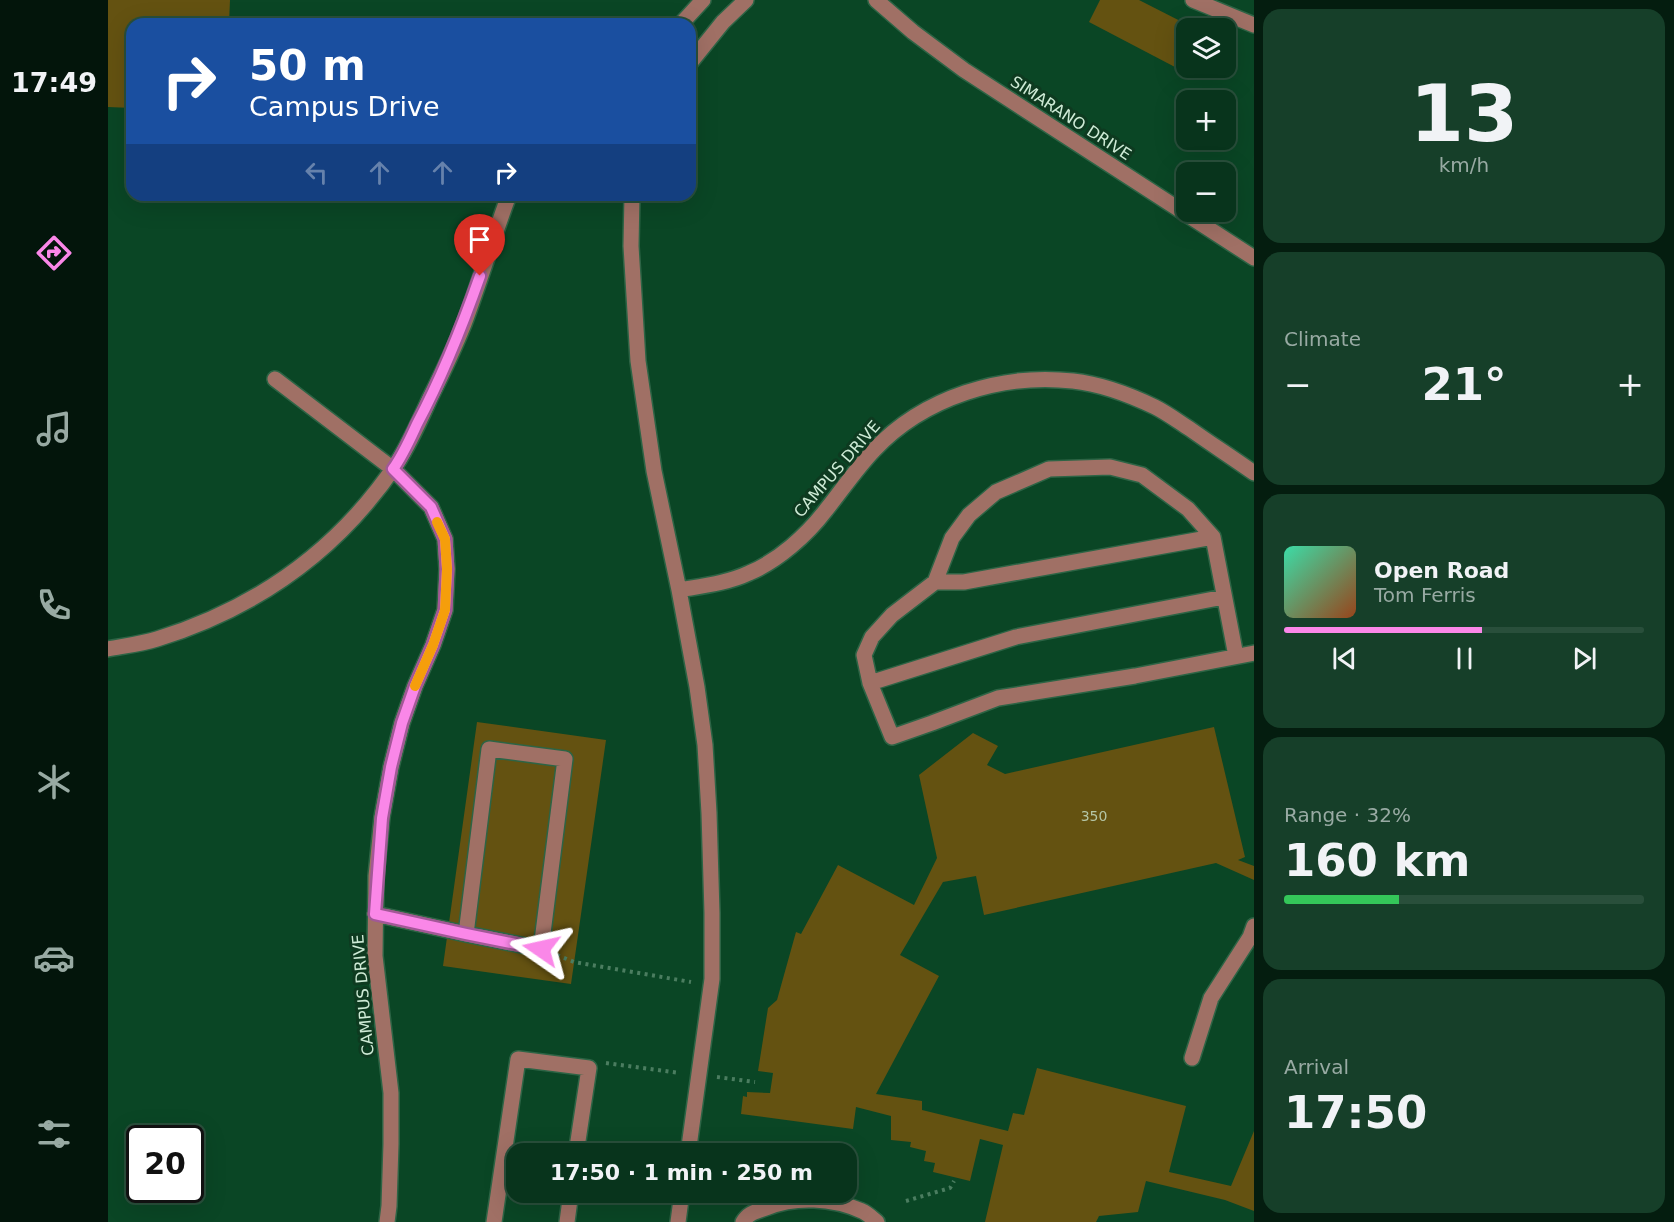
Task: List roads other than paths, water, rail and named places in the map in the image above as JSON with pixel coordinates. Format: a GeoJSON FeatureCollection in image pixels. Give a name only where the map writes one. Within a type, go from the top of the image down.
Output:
{"type":"FeatureCollection","features":[{"type":"Feature","properties":{"kind":"street"},"geometry":{"type":"LineString","coordinates":[[686,18],[703,0]]}},
{"type":"Feature","properties":{"kind":"street"},"geometry":{"type":"LineString","coordinates":[[696,56],[723,22],[746,0]]}},
{"type":"Feature","properties":{"kind":"street","name":"SIMARANO DRIVE"},"geometry":{"type":"LineString","coordinates":[[876,0],[913,33],[964,70],[1254,258]]}},
{"type":"Feature","properties":{"kind":"street"},"geometry":{"type":"LineString","coordinates":[[1193,0],[1254,25]]}},
{"type":"Feature","properties":{"kind":"street"},"geometry":{"type":"LineString","coordinates":[[108,650],[154,640],[203,623],[249,601],[292,574],[338,533],[367,503],[393,469],[421,417],[464,324],[506,201]]}},
{"type":"Feature","properties":{"kind":"street"},"geometry":{"type":"LineString","coordinates":[[632,201],[631,246],[638,361],[654,471],[679,590],[705,745],[712,913],[712,979],[690,1143]]}},
{"type":"Feature","properties":{"kind":"street","name":"CAMPUS DRIVE"},"geometry":{"type":"LineString","coordinates":[[275,379],[393,469],[431,507],[445,539],[447,569],[445,610],[402,723],[382,818],[375,914],[375,956],[391,1093],[391,1154],[387,1222]]}},
{"type":"Feature","properties":{"kind":"street","name":"CAMPUS DRIVE"},"geometry":{"type":"LineString","coordinates":[[679,590],[713,584],[748,574],[772,562],[798,540],[825,512],[875,449],[902,424],[933,405],[975,389],[1023,380],[1074,381],[1110,388],[1157,408],[1254,472]]}},
{"type":"Feature","properties":{"kind":"street"},"geometry":{"type":"LineString","coordinates":[[1236,656],[1213,537],[1188,509],[1142,475],[1110,467],[1049,469],[996,492],[969,515],[952,538],[935,582],[892,615],[872,637],[864,655],[870,683],[891,737],[998,698],[1135,676],[1254,653]]}},
{"type":"Feature","properties":{"kind":"street"},"geometry":{"type":"LineString","coordinates":[[935,582],[964,582],[1213,537]]}},
{"type":"Feature","properties":{"kind":"street"},"geometry":{"type":"LineString","coordinates":[[870,683],[1016,637],[1224,597]]}},
{"type":"Feature","properties":{"kind":"street"},"geometry":{"type":"LineString","coordinates":[[375,914],[466,934],[541,949],[565,759],[489,749],[466,934]]}},
{"type":"Feature","properties":{"kind":"street"},"geometry":{"type":"LineString","coordinates":[[1192,1058],[1211,998],[1250,937],[1254,926]]}},
{"type":"Feature","properties":{"kind":"street"},"geometry":{"type":"LineString","coordinates":[[494,1222],[518,1059],[589,1068],[578,1143]]}},
{"type":"Feature","properties":{"kind":"street"},"geometry":{"type":"LineString","coordinates":[[743,1222],[748,1215],[775,1204],[802,1199],[834,1203],[864,1211],[877,1222]]}},
{"type":"Feature","properties":{"kind":"street"},"geometry":{"type":"LineString","coordinates":[[567,1222],[570,1203]]}},
{"type":"Feature","properties":{"kind":"street"},"geometry":{"type":"LineString","coordinates":[[678,1222],[681,1203]]}}]}
